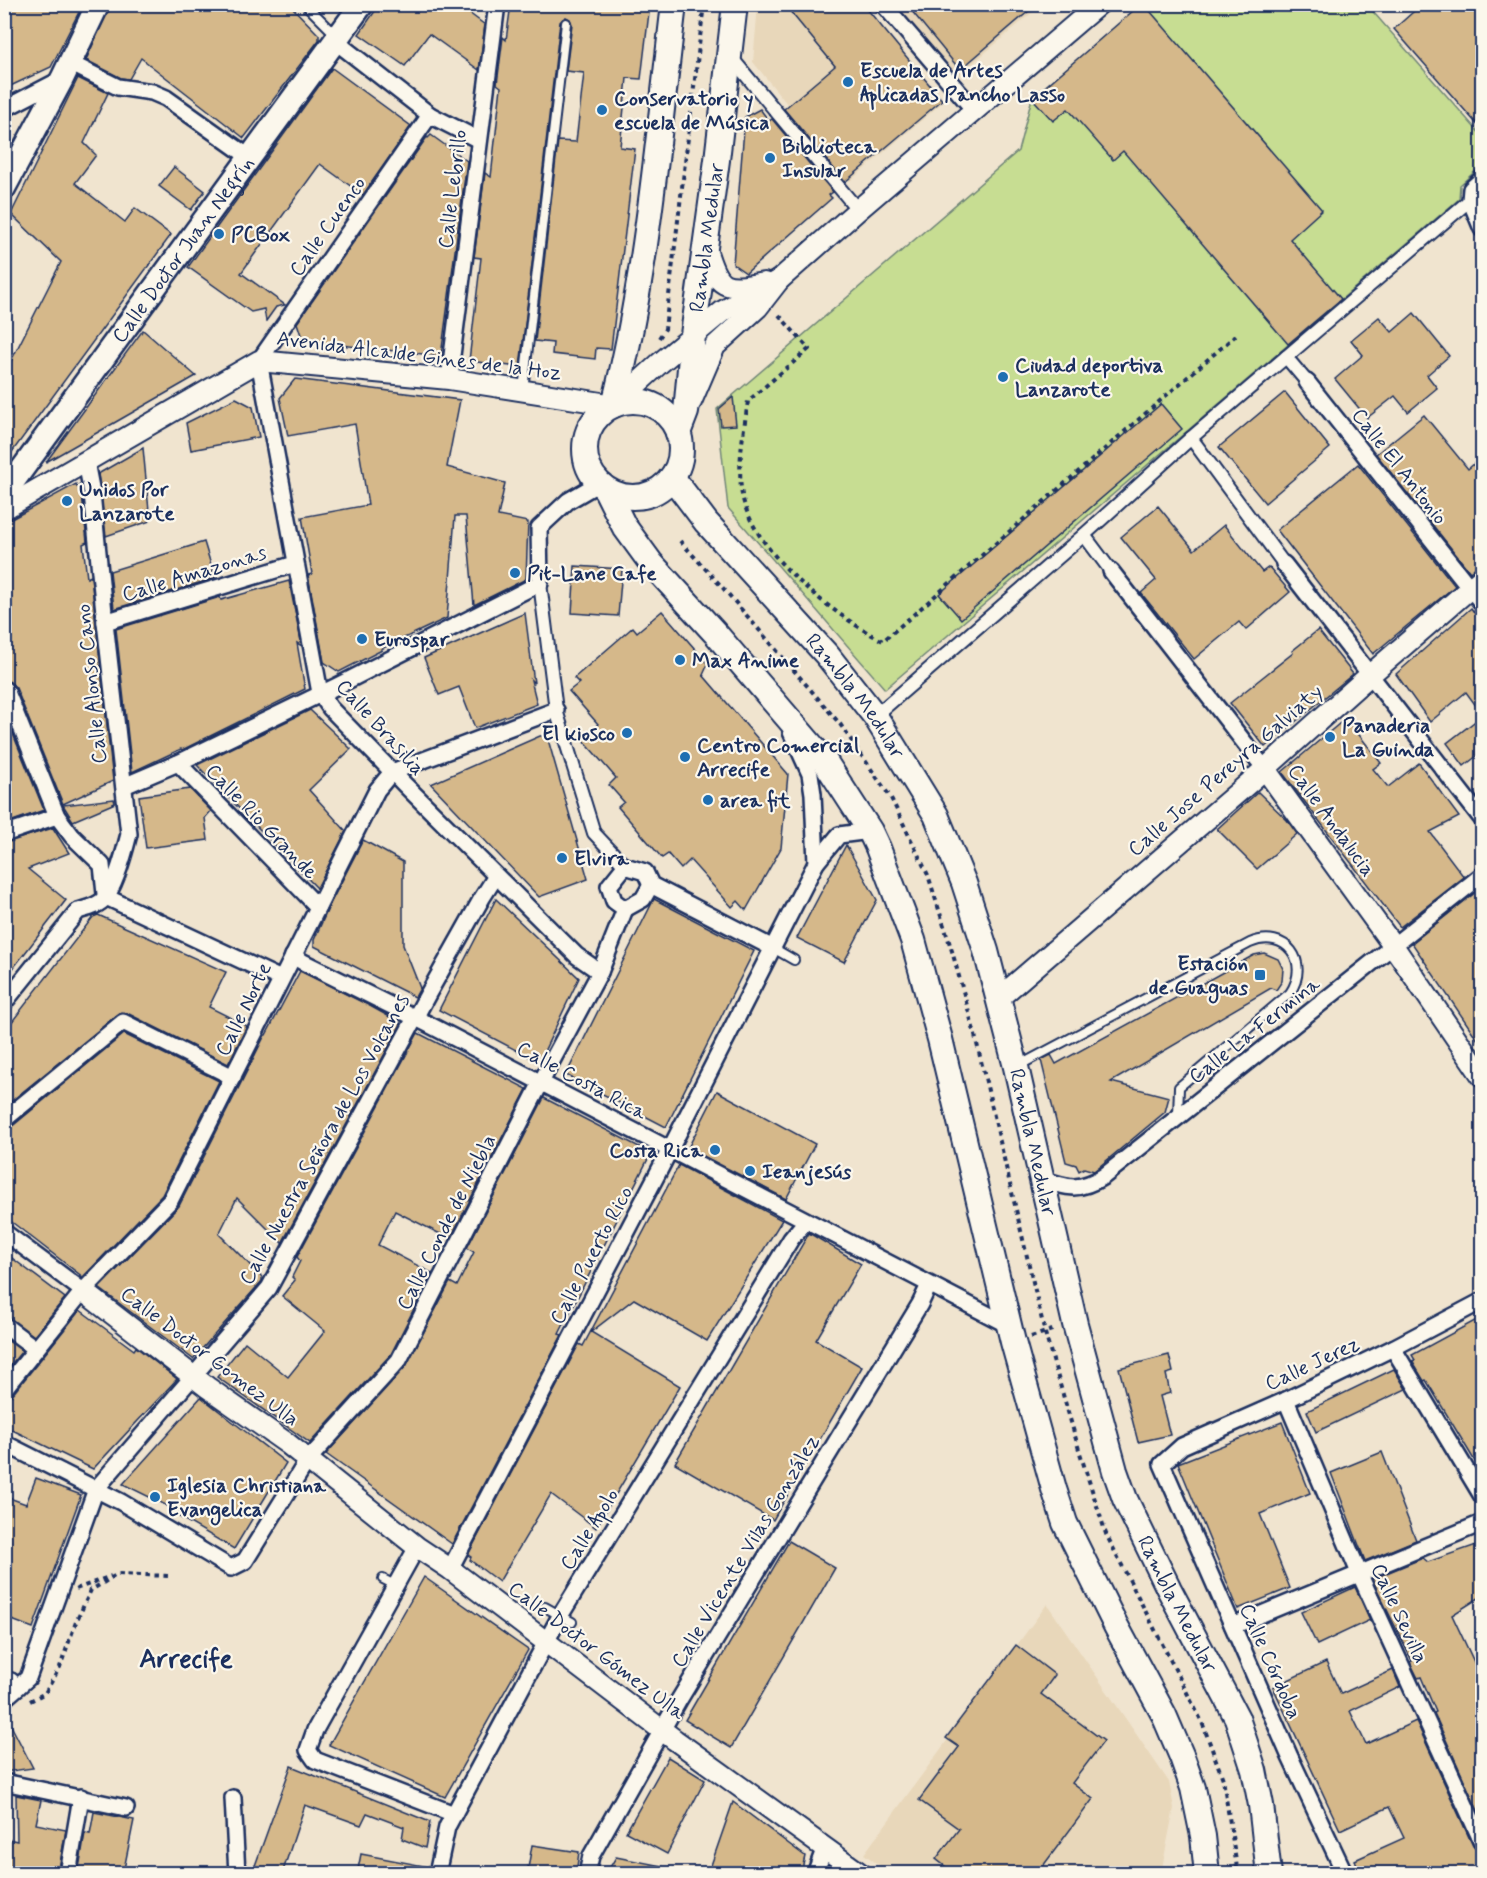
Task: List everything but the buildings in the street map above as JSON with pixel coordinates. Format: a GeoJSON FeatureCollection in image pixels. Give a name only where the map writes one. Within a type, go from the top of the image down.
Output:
{"type":"FeatureCollection","features":[{"type":"Feature","properties":{"kind":"main road"},"geometry":{"type":"LineString","coordinates":[[4,188],[66,71],[98,4]]}},
{"type":"Feature","properties":{"kind":"main road","name":"Calle Doctor Juan Negrín"},"geometry":{"type":"LineString","coordinates":[[4,494],[362,4]]}},
{"type":"Feature","properties":{"kind":"main road"},"geometry":{"type":"LineString","coordinates":[[614,405],[628,351],[648,229],[674,4]]}},
{"type":"Feature","properties":{"kind":"main road","name":"Rambla Medular"},"geometry":{"type":"LineString","coordinates":[[682,423],[735,4]]}},
{"type":"Feature","properties":{"kind":"main road"},"geometry":{"type":"LineString","coordinates":[[602,486],[620,496],[637,498],[652,494],[663,487],[672,477],[679,462],[682,423],[653,405],[634,401],[614,405],[596,417],[588,431],[584,447],[591,474],[602,486],[624,526],[651,563],[716,634],[824,760],[870,831],[916,951],[1017,1332],[1054,1489],[1065,1522],[1116,1626],[1164,1715],[1182,1757],[1193,1788],[1203,1836],[1207,1874]]}},
{"type":"Feature","properties":{"kind":"main road","name":"Rambla Medular"},"geometry":{"type":"LineString","coordinates":[[672,477],[706,522],[827,655],[875,716],[936,815],[964,883],[999,998],[1075,1324],[1115,1471],[1125,1499],[1169,1589],[1237,1718],[1254,1770],[1261,1805],[1269,1874]]}},
{"type":"Feature","properties":{"kind":"street"},"geometry":{"type":"LineString","coordinates":[[883,4],[975,111]]}},
{"type":"Feature","properties":{"kind":"street"},"geometry":{"type":"LineString","coordinates":[[682,423],[715,346],[758,307],[779,280],[1099,4]]}},
{"type":"Feature","properties":{"kind":"street","name":"Calle Lebrillo"},"geometry":{"type":"LineString","coordinates":[[449,379],[493,7]]}},
{"type":"Feature","properties":{"kind":"street"},"geometry":{"type":"LineString","coordinates":[[337,36],[345,48],[430,115],[479,140]]}},
{"type":"Feature","properties":{"kind":"street"},"geometry":{"type":"LineString","coordinates":[[729,54],[858,210]]}},
{"type":"Feature","properties":{"kind":"street"},"geometry":{"type":"LineString","coordinates":[[4,109],[66,71],[118,87],[152,92],[166,98],[249,157]]}},
{"type":"Feature","properties":{"kind":"street","name":"Calle Cuenco"},"geometry":{"type":"LineString","coordinates":[[259,361],[430,115]]}},
{"type":"Feature","properties":{"kind":"street"},"geometry":{"type":"LineString","coordinates":[[1475,189],[1482,229]]}},
{"type":"Feature","properties":{"kind":"street"},"geometry":{"type":"LineString","coordinates":[[875,716],[1084,535],[1475,189]]}},
{"type":"Feature","properties":{"kind":"street"},"geometry":{"type":"LineString","coordinates":[[705,247],[713,273],[723,284],[739,287],[779,280]]}},
{"type":"Feature","properties":{"kind":"street"},"geometry":{"type":"LineString","coordinates":[[614,405],[723,311],[779,280]]}},
{"type":"Feature","properties":{"kind":"street"},"geometry":{"type":"LineString","coordinates":[[1286,357],[1307,382]]}},
{"type":"Feature","properties":{"kind":"street","name":"Avenida Alcalde Gines de la Hoz"},"geometry":{"type":"LineString","coordinates":[[4,509],[259,361],[449,379],[614,405]]}},
{"type":"Feature","properties":{"kind":"street","name":"Calle Brasilia"},"geometry":{"type":"LineString","coordinates":[[259,361],[320,693],[330,708],[496,876],[577,956],[600,972]]}},
{"type":"Feature","properties":{"kind":"street","name":"Calle El Antonio"},"geometry":{"type":"LineString","coordinates":[[1307,382],[1478,590]]}},
{"type":"Feature","properties":{"kind":"street"},"geometry":{"type":"LineString","coordinates":[[1191,438],[1284,564],[1482,819]]}},
{"type":"Feature","properties":{"kind":"street","name":"Calle Alonso Cano"},"geometry":{"type":"LineString","coordinates":[[86,462],[92,494],[129,834],[123,856],[106,897]]}},
{"type":"Feature","properties":{"kind":"street"},"geometry":{"type":"LineString","coordinates":[[602,486],[568,501],[539,528],[540,583],[556,710],[594,833],[625,866],[645,872],[651,885],[773,948]]}},
{"type":"Feature","properties":{"kind":"street"},"geometry":{"type":"LineString","coordinates":[[1084,535],[1111,571]]}},
{"type":"Feature","properties":{"kind":"street","name":"Calle Amazonas"},"geometry":{"type":"LineString","coordinates":[[105,622],[295,564]]}},
{"type":"Feature","properties":{"kind":"street","name":"Calle Andalucia"},"geometry":{"type":"LineString","coordinates":[[1111,571],[1265,769],[1394,946],[1482,1076]]}},
{"type":"Feature","properties":{"kind":"street"},"geometry":{"type":"LineString","coordinates":[[124,786],[178,763],[540,583]]}},
{"type":"Feature","properties":{"kind":"street","name":"Calle Jose Pereyra Galviaty"},"geometry":{"type":"LineString","coordinates":[[999,998],[1265,769],[1371,674],[1478,590]]}},
{"type":"Feature","properties":{"kind":"street"},"geometry":{"type":"LineString","coordinates":[[4,689],[57,816],[72,836],[102,865],[106,897]]}},
{"type":"Feature","properties":{"kind":"street"},"geometry":{"type":"LineString","coordinates":[[392,772],[556,710]]}},
{"type":"Feature","properties":{"kind":"street","name":"Calle Puerto Rico"},"geometry":{"type":"LineString","coordinates":[[782,713],[810,774],[816,863]]}},
{"type":"Feature","properties":{"kind":"street","name":"Calle Rio Grande"},"geometry":{"type":"LineString","coordinates":[[178,763],[318,907]]}},
{"type":"Feature","properties":{"kind":"street","name":"Calle Norte"},"geometry":{"type":"LineString","coordinates":[[4,1389],[83,1291],[170,1201],[377,790],[392,772]]}},
{"type":"Feature","properties":{"kind":"street"},"geometry":{"type":"LineString","coordinates":[[4,834],[57,816]]}},
{"type":"Feature","properties":{"kind":"street","name":"Calle Puerto Rico"},"geometry":{"type":"LineString","coordinates":[[450,1569],[816,863],[839,835],[870,831]]}},
{"type":"Feature","properties":{"kind":"street"},"geometry":{"type":"LineString","coordinates":[[625,866],[609,886],[614,901],[625,909],[644,899],[651,885]]}},
{"type":"Feature","properties":{"kind":"street","name":"Calle La Fermina"},"geometry":{"type":"LineString","coordinates":[[1041,1179],[1075,1188],[1088,1186],[1104,1176],[1482,875]]}},
{"type":"Feature","properties":{"kind":"street","name":"Calle Nuestra Señora de Los Volcanes"},"geometry":{"type":"LineString","coordinates":[[96,1489],[269,1288],[496,876]]}},
{"type":"Feature","properties":{"kind":"street"},"geometry":{"type":"LineString","coordinates":[[106,897],[281,979]]}},
{"type":"Feature","properties":{"kind":"street"},"geometry":{"type":"LineString","coordinates":[[4,1003],[78,910],[97,905],[106,897]]}},
{"type":"Feature","properties":{"kind":"street","name":"Calle Conde de Niebla"},"geometry":{"type":"LineString","coordinates":[[96,1489],[231,1568],[245,1561],[307,1461],[399,1360],[600,972],[625,909]]}},
{"type":"Feature","properties":{"kind":"street","name":"Calle Costa Rica"},"geometry":{"type":"LineString","coordinates":[[293,956],[542,1083],[1017,1332]]}},
{"type":"Feature","properties":{"kind":"street"},"geometry":{"type":"LineString","coordinates":[[4,1120],[123,1022],[233,1077]]}},
{"type":"Feature","properties":{"kind":"street","name":"Calle Apolo"},"geometry":{"type":"LineString","coordinates":[[437,1874],[447,1827],[545,1642],[566,1619],[791,1239],[806,1221]]}},
{"type":"Feature","properties":{"kind":"street"},"geometry":{"type":"LineString","coordinates":[[4,1232],[83,1291]]}},
{"type":"Feature","properties":{"kind":"street","name":"Calle Vicente Vilas González"},"geometry":{"type":"LineString","coordinates":[[587,1874],[591,1856],[662,1730],[929,1286]]}},
{"type":"Feature","properties":{"kind":"street","name":"Calle Doctor Gomez Ulla"},"geometry":{"type":"LineString","coordinates":[[83,1291],[193,1376],[288,1444],[307,1461]]}},
{"type":"Feature","properties":{"kind":"street","name":"Calle Jerez"},"geometry":{"type":"LineString","coordinates":[[1162,1464],[1182,1446],[1286,1400],[1393,1348],[1482,1301]]}},
{"type":"Feature","properties":{"kind":"street"},"geometry":{"type":"LineString","coordinates":[[4,1325],[36,1349]]}},
{"type":"Feature","properties":{"kind":"street"},"geometry":{"type":"LineString","coordinates":[[1393,1348],[1482,1497]]}},
{"type":"Feature","properties":{"kind":"street","name":"Calle Sevilla"},"geometry":{"type":"LineString","coordinates":[[1286,1400],[1360,1575],[1482,1842]]}},
{"type":"Feature","properties":{"kind":"street"},"geometry":{"type":"LineString","coordinates":[[4,1443],[96,1489],[28,1678],[11,1694]]}},
{"type":"Feature","properties":{"kind":"street","name":"Calle Doctor Gómez Ulla"},"geometry":{"type":"LineString","coordinates":[[307,1461],[417,1547],[450,1569],[662,1730],[861,1874]]}},
{"type":"Feature","properties":{"kind":"street","name":"Calle Córdoba"},"geometry":{"type":"LineString","coordinates":[[1162,1464],[1290,1757],[1345,1874]]}},
{"type":"Feature","properties":{"kind":"street"},"geometry":{"type":"LineString","coordinates":[[1233,1626],[1482,1523]]}},
{"type":"Feature","properties":{"kind":"street"},"geometry":{"type":"LineString","coordinates":[[417,1547],[390,1582],[315,1730],[308,1750],[315,1760],[454,1814]]}},
{"type":"Feature","properties":{"kind":"street"},"geometry":{"type":"LineString","coordinates":[[4,1679],[11,1680],[11,1694]]}},
{"type":"Feature","properties":{"kind":"street"},"geometry":{"type":"LineString","coordinates":[[4,1782],[126,1808]]}},
{"type":"Feature","properties":{"kind":"street"},"geometry":{"type":"LineString","coordinates":[[68,1874],[81,1797]]}},
{"type":"Feature","properties":{"kind":"street"},"geometry":{"type":"LineString","coordinates":[[233,1798],[237,1874]]}},
{"type":"Feature","properties":{"kind":"street"},"geometry":{"type":"LineString","coordinates":[[815,1874],[825,1847]]}},
{"type":"Feature","properties":{"kind":"lane"},"geometry":{"type":"LineString","coordinates":[[305,4],[337,36]]}},
{"type":"Feature","properties":{"kind":"lane"},"geometry":{"type":"LineString","coordinates":[[523,390],[566,23]]}},
{"type":"Feature","properties":{"kind":"lane"},"geometry":{"type":"LineString","coordinates":[[1016,1067],[1250,943],[1269,938],[1287,946],[1298,963],[1299,974],[1296,984],[1290,993],[1179,1087],[1178,1117]]}},
{"type":"Feature","properties":{"kind":"lane"},"geometry":{"type":"LineString","coordinates":[[773,948],[794,960]]}},
{"type":"Feature","properties":{"kind":"lane"},"geometry":{"type":"LineString","coordinates":[[545,1607],[566,1619]]}},
{"type":"Feature","properties":{"kind":"path"},"geometry":{"type":"LineString","coordinates":[[655,345],[665,329],[704,4]]}},
{"type":"Feature","properties":{"kind":"path"},"geometry":{"type":"LineString","coordinates":[[779,315],[809,350],[748,401],[740,458],[741,490],[748,517],[763,540],[791,573],[827,606],[883,641],[1236,335]]}},
{"type":"Feature","properties":{"kind":"path"},"geometry":{"type":"LineString","coordinates":[[680,541],[840,724],[891,798],[927,875],[952,951],[974,1031],[1045,1333],[1106,1534],[1202,1722],[1223,1779],[1238,1874]]}},
{"type":"Feature","properties":{"kind":"path"},"geometry":{"type":"LineString","coordinates":[[1017,1332],[1045,1333],[1057,1329]]}},
{"type":"Feature","properties":{"kind":"path"},"geometry":{"type":"LineString","coordinates":[[11,1694],[29,1695],[25,1703],[45,1693],[60,1667],[91,1590],[118,1574]]}},
{"type":"Feature","properties":{"kind":"path"},"geometry":{"type":"LineString","coordinates":[[57,1596],[118,1574],[170,1576]]}},
{"type":"Feature","properties":{"kind":"shaded area","name":"Escuela de Artes Aplicadas Pancho Lasso"},"geometry":{"type":"Polygon","coordinates":[[[758,5],[862,5],[943,102],[850,181],[753,62],[758,5]]]}},
{"type":"Feature","properties":{"kind":"shaded area"},"geometry":{"type":"Polygon","coordinates":[[[896,5],[1041,5],[957,77],[896,5]]]}},
{"type":"Feature","properties":{"kind":"shaded area"},"geometry":{"type":"Polygon","coordinates":[[[1047,1604],[1169,1782],[1174,1808],[1161,1873],[890,1873],[864,1854],[1047,1604]]]}},
{"type":"Feature","properties":{"kind":"green space","name":"Ciudad deportiva Lanzarote"},"geometry":{"type":"Polygon","coordinates":[[[1141,5],[1367,5],[1482,136],[1482,165],[1460,185],[1459,199],[885,689],[728,508],[717,409],[1018,151],[1032,98],[1141,5]]]}},
{"type":"Feature","properties":{"kind":"place","name":"Escuela de Artes Aplicadas Pancho Lasso"},"geometry":{"type":"Point","coordinates":[848,82]}},
{"type":"Feature","properties":{"kind":"place","name":"Conservatorio y escuela de Música"},"geometry":{"type":"Point","coordinates":[602,110]}},
{"type":"Feature","properties":{"kind":"place","name":"Biblioteca Insular"},"geometry":{"type":"Point","coordinates":[770,158]}},
{"type":"Feature","properties":{"kind":"place","name":"PCBox"},"geometry":{"type":"Point","coordinates":[219,234]}},
{"type":"Feature","properties":{"kind":"place","name":"Ciudad deportiva Lanzarote"},"geometry":{"type":"Point","coordinates":[1003,377]}},
{"type":"Feature","properties":{"kind":"place","name":"Unidos Por Lanzarote"},"geometry":{"type":"Point","coordinates":[67,501]}},
{"type":"Feature","properties":{"kind":"place","name":"Pit-Lane Cafe"},"geometry":{"type":"Point","coordinates":[515,573]}},
{"type":"Feature","properties":{"kind":"place","name":"Eurospar"},"geometry":{"type":"Point","coordinates":[362,639]}},
{"type":"Feature","properties":{"kind":"place","name":"Max Anime"},"geometry":{"type":"Point","coordinates":[680,660]}},
{"type":"Feature","properties":{"kind":"place","name":"El kiosco"},"geometry":{"type":"Point","coordinates":[627,733]}},
{"type":"Feature","properties":{"kind":"place","name":"Panaderia La Guinda"},"geometry":{"type":"Point","coordinates":[1330,737]}},
{"type":"Feature","properties":{"kind":"place","name":"Centro Comercial Arrecife"},"geometry":{"type":"Point","coordinates":[685,757]}},
{"type":"Feature","properties":{"kind":"place","name":"area fit"},"geometry":{"type":"Point","coordinates":[708,800]}},
{"type":"Feature","properties":{"kind":"place","name":"Elvira"},"geometry":{"type":"Point","coordinates":[562,858]}},
{"type":"Feature","properties":{"kind":"place","name":"Estación de Guaguas"},"geometry":{"type":"Point","coordinates":[1260,975]}},
{"type":"Feature","properties":{"kind":"place","name":"Costa Rica"},"geometry":{"type":"Point","coordinates":[715,1150]}},
{"type":"Feature","properties":{"kind":"place","name":"Ieanjesús"},"geometry":{"type":"Point","coordinates":[750,1171]}},
{"type":"Feature","properties":{"kind":"place","name":"Iglesia Christiana Evangelica"},"geometry":{"type":"Point","coordinates":[155,1497]}},
{"type":"Feature","properties":{"kind":"district","name":"Arrecife"},"geometry":{"type":"Point","coordinates":[186,1658]}}]}
